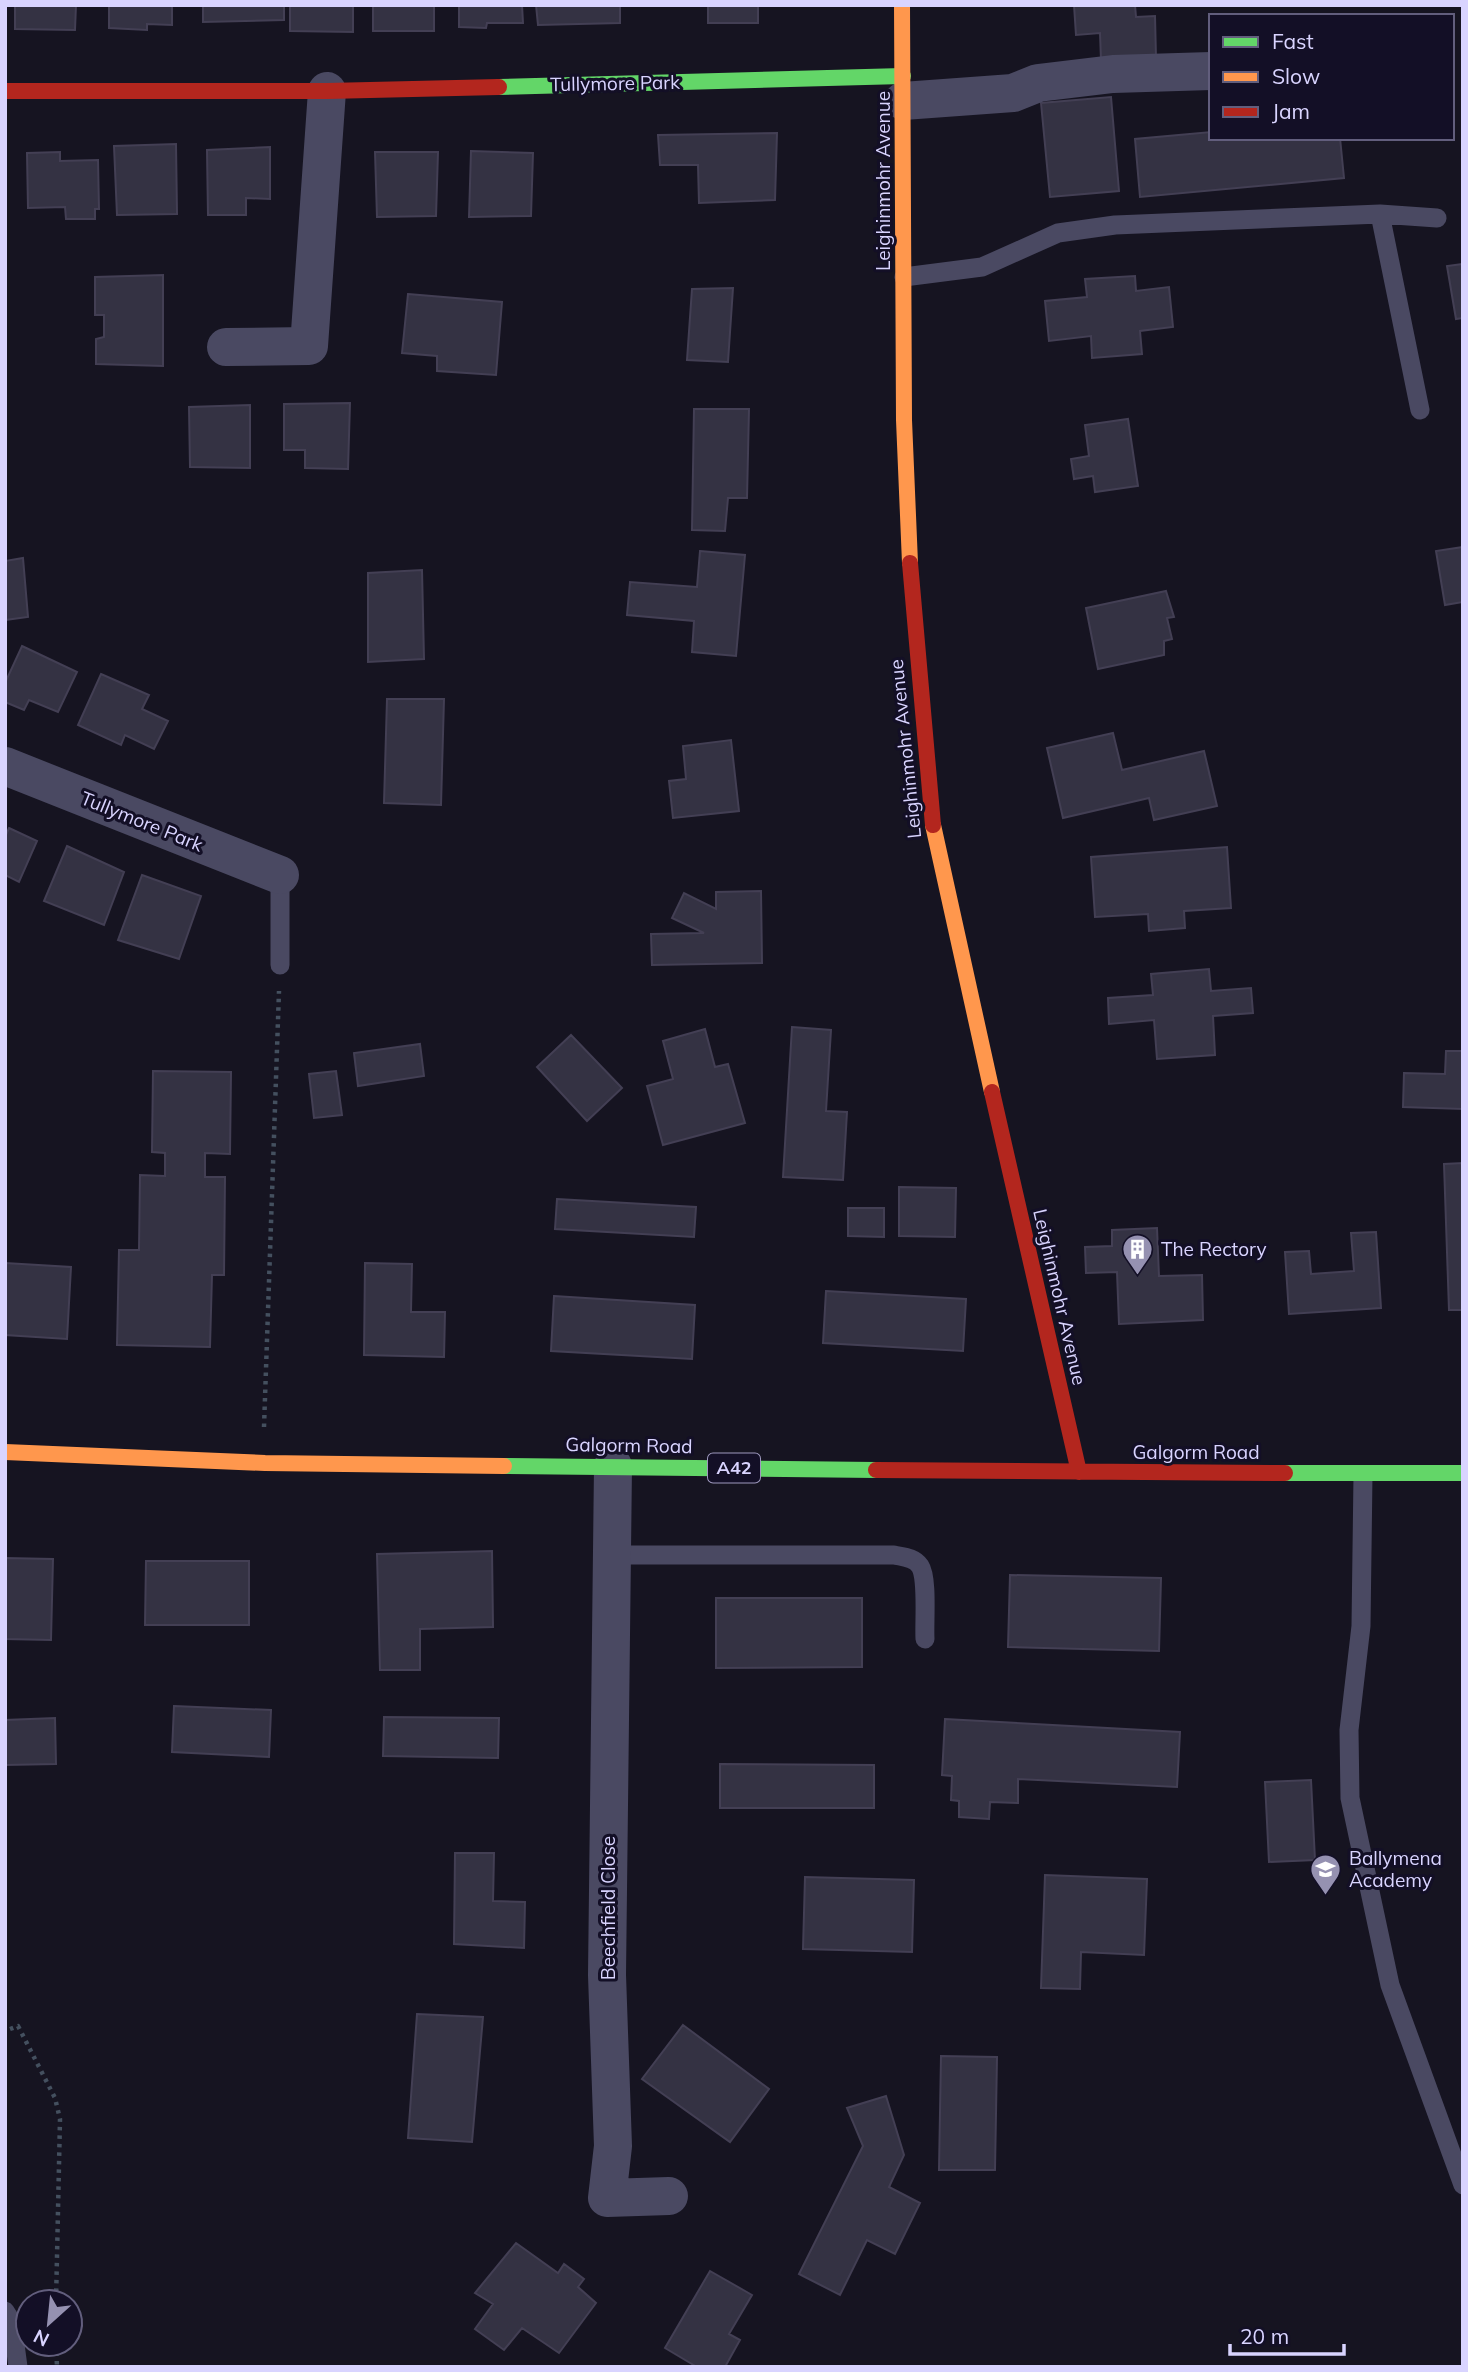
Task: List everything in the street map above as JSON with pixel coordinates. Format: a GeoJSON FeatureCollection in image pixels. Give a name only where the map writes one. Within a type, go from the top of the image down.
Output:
{"type":"FeatureCollection","features":[{"type":"Feature","properties":{"kind":"street","name":"Leighinmohr Avenue"},"geometry":{"type":"LineString","coordinates":[[902,5],[904,420],[912,607],[934,838],[1079,1472]]}},
{"type":"Feature","properties":{"kind":"street"},"geometry":{"type":"LineString","coordinates":[[903,88],[1013,93],[1038,83],[1113,74],[1209,71]]}},
{"type":"Feature","properties":{"kind":"street","name":"Tullymore Park"},"geometry":{"type":"LineString","coordinates":[[5,91],[903,88]]}},
{"type":"Feature","properties":{"kind":"street"},"geometry":{"type":"LineString","coordinates":[[226,347],[309,346],[327,91]]}},
{"type":"Feature","properties":{"kind":"street","name":"Tullymore Park"},"geometry":{"type":"LineString","coordinates":[[5,766],[280,875]]}},
{"type":"Feature","properties":{"kind":"street","name":"Galgorm Road"},"geometry":{"type":"LineString","coordinates":[[5,1452],[265,1463],[1363,1475],[1463,1473]]}},
{"type":"Feature","properties":{"kind":"street","name":"Beechfield Close"},"geometry":{"type":"LineString","coordinates":[[612,1466],[607,1975],[613,2146],[607,2198],[669,2196]]}},
{"type":"Feature","properties":{"kind":"lane"},"geometry":{"type":"LineString","coordinates":[[904,277],[982,267],[1058,233],[1092,228],[1380,214],[1437,218]]}},
{"type":"Feature","properties":{"kind":"lane"},"geometry":{"type":"LineString","coordinates":[[1380,214],[1420,410]]}},
{"type":"Feature","properties":{"kind":"lane"},"geometry":{"type":"LineString","coordinates":[[280,875],[280,965]]}},
{"type":"Feature","properties":{"kind":"lane"},"geometry":{"type":"LineString","coordinates":[[1363,1475],[1361,1626],[1349,1730],[1350,1798],[1390,1984],[1463,2185]]}},
{"type":"Feature","properties":{"kind":"lane"},"geometry":{"type":"LineString","coordinates":[[611,1555],[894,1555],[911,1558],[920,1566],[923,1581],[925,1639]]}},
{"type":"Feature","properties":{"kind":"lane"},"geometry":{"type":"LineString","coordinates":[[5,2311],[12,2322],[18,2367]]}},
{"type":"Feature","properties":{"kind":"path"},"geometry":{"type":"LineString","coordinates":[[265,1463],[280,965]]}},
{"type":"Feature","properties":{"kind":"path"},"geometry":{"type":"LineString","coordinates":[[10,2029],[18,2026],[55,2098],[61,2119],[56,2288]]}},
{"type":"Feature","properties":{"kind":"building"},"geometry":{"type":"Polygon","coordinates":[[[15,5],[76,5],[75,30],[15,29],[15,5]]]}},
{"type":"Feature","properties":{"kind":"building"},"geometry":{"type":"Polygon","coordinates":[[[109,5],[172,5],[172,25],[147,24],[147,30],[109,28],[109,5]]]}},
{"type":"Feature","properties":{"kind":"building"},"geometry":{"type":"Polygon","coordinates":[[[203,5],[284,5],[284,20],[203,22],[203,5]]]}},
{"type":"Feature","properties":{"kind":"building"},"geometry":{"type":"Polygon","coordinates":[[[290,5],[353,5],[353,32],[290,31],[290,5]]]}},
{"type":"Feature","properties":{"kind":"building"},"geometry":{"type":"Polygon","coordinates":[[[373,5],[434,5],[434,31],[373,31],[373,5]]]}},
{"type":"Feature","properties":{"kind":"building"},"geometry":{"type":"Polygon","coordinates":[[[459,5],[522,5],[523,23],[487,23],[486,28],[459,27],[459,5]]]}},
{"type":"Feature","properties":{"kind":"building"},"geometry":{"type":"Polygon","coordinates":[[[536,5],[620,5],[620,23],[538,25],[536,5]]]}},
{"type":"Feature","properties":{"kind":"building"},"geometry":{"type":"Polygon","coordinates":[[[708,5],[758,5],[758,23],[708,23],[708,5]]]}},
{"type":"Feature","properties":{"kind":"building"},"geometry":{"type":"Polygon","coordinates":[[[1074,5],[1135,5],[1136,17],[1155,16],[1156,58],[1101,60],[1100,33],[1076,35],[1074,5]]]}},
{"type":"Feature","properties":{"kind":"building"},"geometry":{"type":"Polygon","coordinates":[[[1111,97],[1119,191],[1050,197],[1041,103],[1111,97]]]}},
{"type":"Feature","properties":{"kind":"building"},"geometry":{"type":"Polygon","coordinates":[[[1209,132],[1209,140],[1340,140],[1344,178],[1140,197],[1135,139],[1209,132]]]}},
{"type":"Feature","properties":{"kind":"building"},"geometry":{"type":"Polygon","coordinates":[[[777,133],[775,200],[699,203],[698,165],[660,165],[658,135],[777,133]]]}},
{"type":"Feature","properties":{"kind":"building"},"geometry":{"type":"Polygon","coordinates":[[[176,144],[177,214],[117,215],[114,146],[176,144]]]}},
{"type":"Feature","properties":{"kind":"building"},"geometry":{"type":"Polygon","coordinates":[[[270,147],[270,199],[246,198],[246,215],[208,215],[207,150],[270,147]]]}},
{"type":"Feature","properties":{"kind":"building"},"geometry":{"type":"Polygon","coordinates":[[[471,151],[533,153],[531,216],[469,217],[471,151]]]}},
{"type":"Feature","properties":{"kind":"building"},"geometry":{"type":"Polygon","coordinates":[[[60,152],[60,161],[98,160],[99,209],[95,209],[95,219],[66,219],[65,207],[28,208],[27,153],[60,152]]]}},
{"type":"Feature","properties":{"kind":"building"},"geometry":{"type":"Polygon","coordinates":[[[375,152],[438,152],[436,216],[377,217],[375,152]]]}},
{"type":"Feature","properties":{"kind":"building"},"geometry":{"type":"Polygon","coordinates":[[[1463,264],[1463,318],[1456,319],[1447,266],[1463,264]]]}},
{"type":"Feature","properties":{"kind":"building"},"geometry":{"type":"Polygon","coordinates":[[[163,275],[163,366],[96,364],[96,339],[104,337],[104,315],[95,315],[95,277],[163,275]]]}},
{"type":"Feature","properties":{"kind":"building"},"geometry":{"type":"Polygon","coordinates":[[[1135,276],[1136,291],[1169,287],[1173,327],[1140,331],[1142,354],[1092,358],[1091,336],[1049,341],[1045,301],[1087,297],[1085,279],[1135,276]]]}},
{"type":"Feature","properties":{"kind":"building"},"geometry":{"type":"Polygon","coordinates":[[[733,288],[728,362],[687,360],[692,289],[733,288]]]}},
{"type":"Feature","properties":{"kind":"building"},"geometry":{"type":"Polygon","coordinates":[[[408,294],[502,302],[496,375],[437,371],[437,356],[402,353],[408,294]]]}},
{"type":"Feature","properties":{"kind":"building"},"geometry":{"type":"Polygon","coordinates":[[[350,403],[348,469],[305,468],[305,450],[284,450],[284,404],[350,403]]]}},
{"type":"Feature","properties":{"kind":"building"},"geometry":{"type":"Polygon","coordinates":[[[250,405],[250,468],[190,467],[189,407],[250,405]]]}},
{"type":"Feature","properties":{"kind":"building"},"geometry":{"type":"Polygon","coordinates":[[[694,409],[749,409],[747,498],[728,498],[725,531],[692,530],[694,409]]]}},
{"type":"Feature","properties":{"kind":"building"},"geometry":{"type":"Polygon","coordinates":[[[1128,419],[1138,486],[1095,492],[1093,476],[1074,479],[1071,459],[1089,456],[1085,425],[1128,419]]]}},
{"type":"Feature","properties":{"kind":"building"},"geometry":{"type":"Polygon","coordinates":[[[1463,547],[1463,602],[1445,605],[1436,551],[1463,547]]]}},
{"type":"Feature","properties":{"kind":"building"},"geometry":{"type":"Polygon","coordinates":[[[700,551],[745,555],[736,656],[692,652],[694,621],[627,615],[630,582],[697,587],[700,551]]]}},
{"type":"Feature","properties":{"kind":"building"},"geometry":{"type":"Polygon","coordinates":[[[23,558],[28,617],[5,620],[5,561],[23,558]]]}},
{"type":"Feature","properties":{"kind":"building"},"geometry":{"type":"Polygon","coordinates":[[[422,570],[424,659],[368,662],[368,573],[422,570]]]}},
{"type":"Feature","properties":{"kind":"building"},"geometry":{"type":"Polygon","coordinates":[[[1166,591],[1174,617],[1167,618],[1172,639],[1164,641],[1164,655],[1098,669],[1086,608],[1166,591]]]}},
{"type":"Feature","properties":{"kind":"building"},"geometry":{"type":"Polygon","coordinates":[[[22,646],[77,672],[58,712],[29,700],[24,710],[5,702],[5,683],[22,646]]]}},
{"type":"Feature","properties":{"kind":"building"},"geometry":{"type":"Polygon","coordinates":[[[101,674],[149,695],[142,709],[168,721],[154,749],[125,735],[121,745],[78,725],[101,674]]]}},
{"type":"Feature","properties":{"kind":"building"},"geometry":{"type":"Polygon","coordinates":[[[387,699],[444,699],[441,805],[384,803],[387,699]]]}},
{"type":"Feature","properties":{"kind":"building"},"geometry":{"type":"Polygon","coordinates":[[[1113,733],[1122,770],[1204,751],[1217,806],[1154,820],[1149,798],[1063,818],[1047,748],[1113,733]]]}},
{"type":"Feature","properties":{"kind":"building"},"geometry":{"type":"Polygon","coordinates":[[[731,740],[739,811],[673,818],[669,781],[686,779],[683,746],[731,740]]]}},
{"type":"Feature","properties":{"kind":"building"},"geometry":{"type":"Polygon","coordinates":[[[9,828],[37,841],[19,882],[5,875],[5,837],[9,828]]]}},
{"type":"Feature","properties":{"kind":"building"},"geometry":{"type":"Polygon","coordinates":[[[67,846],[124,872],[104,925],[44,901],[67,846]]]}},
{"type":"Feature","properties":{"kind":"building"},"geometry":{"type":"Polygon","coordinates":[[[1227,847],[1231,908],[1184,911],[1185,928],[1149,931],[1148,914],[1095,917],[1091,857],[1227,847]]]}},
{"type":"Feature","properties":{"kind":"building"},"geometry":{"type":"Polygon","coordinates":[[[142,875],[201,896],[179,959],[118,940],[142,875]]]}},
{"type":"Feature","properties":{"kind":"building"},"geometry":{"type":"Polygon","coordinates":[[[761,891],[762,963],[652,965],[651,934],[704,933],[672,918],[684,893],[716,909],[716,892],[761,891]]]}},
{"type":"Feature","properties":{"kind":"building"},"geometry":{"type":"Polygon","coordinates":[[[1209,969],[1211,991],[1251,988],[1253,1013],[1213,1016],[1215,1055],[1157,1059],[1154,1020],[1109,1024],[1108,998],[1153,995],[1151,974],[1209,969]]]}},
{"type":"Feature","properties":{"kind":"building"},"geometry":{"type":"Polygon","coordinates":[[[792,1027],[831,1030],[826,1111],[847,1112],[843,1180],[783,1177],[792,1027]]]}},
{"type":"Feature","properties":{"kind":"building"},"geometry":{"type":"Polygon","coordinates":[[[705,1029],[715,1067],[728,1064],[745,1123],[663,1145],[647,1086],[673,1079],[663,1041],[705,1029]]]}},
{"type":"Feature","properties":{"kind":"building"},"geometry":{"type":"Polygon","coordinates":[[[571,1035],[622,1088],[587,1121],[537,1067],[571,1035]]]}},
{"type":"Feature","properties":{"kind":"building"},"geometry":{"type":"Polygon","coordinates":[[[420,1044],[424,1076],[358,1086],[354,1053],[420,1044]]]}},
{"type":"Feature","properties":{"kind":"building"},"geometry":{"type":"Polygon","coordinates":[[[1446,1051],[1463,1051],[1463,1109],[1403,1107],[1404,1073],[1445,1074],[1446,1051]]]}},
{"type":"Feature","properties":{"kind":"building"},"geometry":{"type":"Polygon","coordinates":[[[153,1071],[231,1072],[230,1154],[205,1153],[205,1177],[225,1177],[224,1275],[212,1275],[210,1347],[117,1345],[119,1250],[139,1250],[140,1175],[165,1176],[165,1153],[152,1152],[153,1071]]]}},
{"type":"Feature","properties":{"kind":"building"},"geometry":{"type":"Polygon","coordinates":[[[336,1071],[342,1115],[314,1118],[309,1074],[336,1071]]]}},
{"type":"Feature","properties":{"kind":"building"},"geometry":{"type":"Polygon","coordinates":[[[1463,1163],[1463,1310],[1449,1310],[1444,1164],[1463,1163]]]}},
{"type":"Feature","properties":{"kind":"building"},"geometry":{"type":"Polygon","coordinates":[[[899,1187],[956,1188],[955,1237],[899,1236],[899,1187]]]}},
{"type":"Feature","properties":{"kind":"building"},"geometry":{"type":"Polygon","coordinates":[[[557,1199],[696,1207],[694,1237],[555,1229],[557,1199]]]}},
{"type":"Feature","properties":{"kind":"building"},"geometry":{"type":"Polygon","coordinates":[[[848,1208],[884,1208],[884,1237],[848,1236],[848,1208]]]}},
{"type":"Feature","properties":{"kind":"building","name":"The Rectory"},"geometry":{"type":"Polygon","coordinates":[[[1157,1228],[1159,1276],[1202,1275],[1203,1320],[1119,1324],[1117,1272],[1086,1273],[1085,1247],[1112,1246],[1112,1230],[1157,1228]]]}},
{"type":"Feature","properties":{"kind":"building"},"geometry":{"type":"Polygon","coordinates":[[[1376,1232],[1381,1308],[1289,1314],[1285,1252],[1309,1251],[1311,1274],[1354,1271],[1351,1233],[1376,1232]]]}},
{"type":"Feature","properties":{"kind":"building"},"geometry":{"type":"Polygon","coordinates":[[[5,1263],[71,1267],[67,1339],[5,1335],[5,1263]]]}},
{"type":"Feature","properties":{"kind":"building"},"geometry":{"type":"Polygon","coordinates":[[[365,1263],[412,1264],[411,1312],[445,1312],[444,1357],[364,1355],[365,1263]]]}},
{"type":"Feature","properties":{"kind":"building"},"geometry":{"type":"Polygon","coordinates":[[[826,1291],[966,1299],[963,1351],[823,1343],[826,1291]]]}},
{"type":"Feature","properties":{"kind":"building"},"geometry":{"type":"Polygon","coordinates":[[[554,1296],[695,1305],[692,1359],[551,1351],[554,1296]]]}},
{"type":"Feature","properties":{"kind":"building"},"geometry":{"type":"Polygon","coordinates":[[[492,1551],[493,1627],[420,1629],[420,1670],[380,1670],[377,1554],[492,1551]]]}},
{"type":"Feature","properties":{"kind":"building"},"geometry":{"type":"Polygon","coordinates":[[[5,1558],[53,1559],[51,1640],[5,1639],[5,1558]]]}},
{"type":"Feature","properties":{"kind":"building"},"geometry":{"type":"Polygon","coordinates":[[[146,1561],[249,1561],[249,1625],[145,1625],[146,1561]]]}},
{"type":"Feature","properties":{"kind":"building"},"geometry":{"type":"Polygon","coordinates":[[[1010,1575],[1161,1578],[1159,1651],[1008,1647],[1010,1575]]]}},
{"type":"Feature","properties":{"kind":"building"},"geometry":{"type":"Polygon","coordinates":[[[716,1598],[862,1598],[862,1667],[716,1668],[716,1598]]]}},
{"type":"Feature","properties":{"kind":"building"},"geometry":{"type":"Polygon","coordinates":[[[174,1706],[271,1710],[269,1757],[172,1752],[174,1706]]]}},
{"type":"Feature","properties":{"kind":"building"},"geometry":{"type":"Polygon","coordinates":[[[384,1717],[499,1718],[498,1758],[383,1756],[384,1717]]]}},
{"type":"Feature","properties":{"kind":"building"},"geometry":{"type":"Polygon","coordinates":[[[55,1718],[56,1764],[5,1765],[5,1720],[55,1718]]]}},
{"type":"Feature","properties":{"kind":"building"},"geometry":{"type":"Polygon","coordinates":[[[945,1719],[1180,1732],[1177,1787],[1018,1779],[1018,1803],[990,1802],[989,1819],[959,1817],[959,1801],[951,1800],[952,1776],[942,1775],[945,1719]]]}},
{"type":"Feature","properties":{"kind":"building"},"geometry":{"type":"Polygon","coordinates":[[[720,1764],[874,1765],[874,1808],[720,1808],[720,1764]]]}},
{"type":"Feature","properties":{"kind":"building"},"geometry":{"type":"Polygon","coordinates":[[[1311,1780],[1315,1860],[1269,1862],[1265,1782],[1311,1780]]]}},
{"type":"Feature","properties":{"kind":"building"},"geometry":{"type":"Polygon","coordinates":[[[455,1853],[494,1853],[493,1901],[525,1902],[524,1948],[454,1944],[455,1853]]]}},
{"type":"Feature","properties":{"kind":"building"},"geometry":{"type":"Polygon","coordinates":[[[1045,1875],[1147,1879],[1144,1955],[1081,1952],[1080,1989],[1041,1988],[1045,1875]]]}},
{"type":"Feature","properties":{"kind":"building"},"geometry":{"type":"Polygon","coordinates":[[[805,1877],[914,1880],[912,1952],[803,1949],[805,1877]]]}},
{"type":"Feature","properties":{"kind":"building"},"geometry":{"type":"Polygon","coordinates":[[[417,2014],[483,2017],[472,2142],[408,2138],[417,2014]]]}},
{"type":"Feature","properties":{"kind":"building"},"geometry":{"type":"Polygon","coordinates":[[[683,2025],[769,2089],[730,2142],[642,2079],[683,2025]]]}},
{"type":"Feature","properties":{"kind":"building"},"geometry":{"type":"Polygon","coordinates":[[[941,2056],[997,2057],[995,2170],[939,2170],[941,2056]]]}},
{"type":"Feature","properties":{"kind":"building"},"geometry":{"type":"Polygon","coordinates":[[[886,2096],[904,2155],[889,2187],[920,2203],[895,2254],[867,2240],[840,2295],[799,2274],[863,2146],[847,2108],[886,2096]]]}},
{"type":"Feature","properties":{"kind":"building"},"geometry":{"type":"Polygon","coordinates":[[[516,2243],[558,2273],[564,2264],[584,2279],[578,2287],[596,2303],[559,2353],[522,2328],[504,2350],[475,2329],[493,2304],[475,2293],[516,2243]]]}},
{"type":"Feature","properties":{"kind":"building"},"geometry":{"type":"Polygon","coordinates":[[[710,2271],[752,2295],[729,2334],[740,2340],[725,2367],[697,2367],[665,2348],[710,2271]]]}},
{"type":"Feature","properties":{"kind":"traffic: fast"},"geometry":{"type":"LineString","coordinates":[[499,87],[903,76]]}},
{"type":"Feature","properties":{"kind":"traffic: fast"},"geometry":{"type":"LineString","coordinates":[[504,1466],[876,1470]]}},
{"type":"Feature","properties":{"kind":"traffic: fast"},"geometry":{"type":"LineString","coordinates":[[1285,1473],[1463,1473]]}},
{"type":"Feature","properties":{"kind":"traffic: slow"},"geometry":{"type":"LineString","coordinates":[[902,5],[904,420],[910,563]]}},
{"type":"Feature","properties":{"kind":"traffic: slow"},"geometry":{"type":"LineString","coordinates":[[933,825],[992,1092]]}},
{"type":"Feature","properties":{"kind":"traffic: slow"},"geometry":{"type":"LineString","coordinates":[[5,1452],[265,1463],[504,1466]]}},
{"type":"Feature","properties":{"kind":"traffic: jam"},"geometry":{"type":"LineString","coordinates":[[5,91],[327,91],[499,87]]}},
{"type":"Feature","properties":{"kind":"traffic: jam"},"geometry":{"type":"LineString","coordinates":[[910,563],[933,825]]}},
{"type":"Feature","properties":{"kind":"traffic: jam"},"geometry":{"type":"LineString","coordinates":[[992,1092],[1079,1472]]}},
{"type":"Feature","properties":{"kind":"traffic: jam"},"geometry":{"type":"LineString","coordinates":[[876,1470],[1285,1473]]}},
{"type":"Feature","properties":{"kind":"place","name":"The Rectory"},"geometry":{"type":"Point","coordinates":[1138,1276]}},
{"type":"Feature","properties":{"kind":"place","name":"Ballymena Academy"},"geometry":{"type":"Point","coordinates":[1326,1896]}}]}
